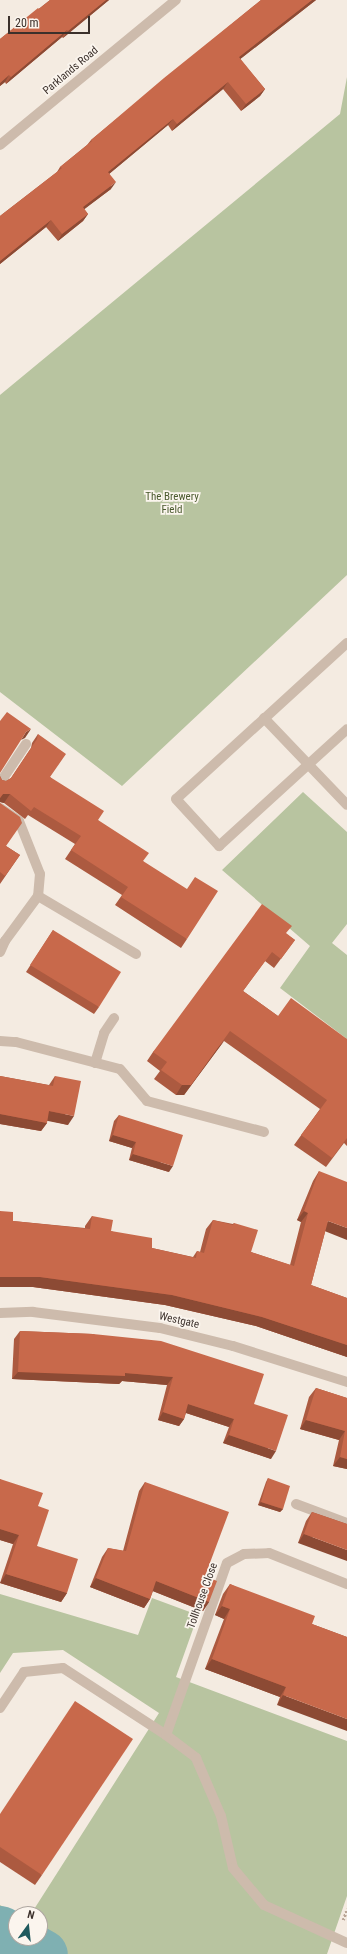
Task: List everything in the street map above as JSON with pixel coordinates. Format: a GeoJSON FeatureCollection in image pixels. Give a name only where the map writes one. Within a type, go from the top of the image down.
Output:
{"type":"FeatureCollection","features":[{"type":"Feature","properties":{"kind":"street","name":"Parklands Road"},"geometry":{"type":"LineString","coordinates":[[0,145],[176,0]]}},
{"type":"Feature","properties":{"kind":"street"},"geometry":{"type":"LineString","coordinates":[[347,643],[176,799],[219,846],[347,729]]}},
{"type":"Feature","properties":{"kind":"street"},"geometry":{"type":"LineString","coordinates":[[264,718],[347,805]]}},
{"type":"Feature","properties":{"kind":"street"},"geometry":{"type":"LineString","coordinates":[[0,783],[26,744]]}},
{"type":"Feature","properties":{"kind":"street"},"geometry":{"type":"LineString","coordinates":[[0,808],[19,821],[40,874],[38,896],[5,940],[0,952]]}},
{"type":"Feature","properties":{"kind":"street"},"geometry":{"type":"LineString","coordinates":[[38,896],[136,954]]}},
{"type":"Feature","properties":{"kind":"street"},"geometry":{"type":"LineString","coordinates":[[96,1063],[104,1033],[114,1018]]}},
{"type":"Feature","properties":{"kind":"street"},"geometry":{"type":"LineString","coordinates":[[0,1041],[16,1042],[120,1069],[147,1101],[264,1132]]}},
{"type":"Feature","properties":{"kind":"street","name":"Westgate"},"geometry":{"type":"LineString","coordinates":[[0,1313],[33,1312],[160,1328],[233,1346],[347,1382]]}},
{"type":"Feature","properties":{"kind":"street"},"geometry":{"type":"LineString","coordinates":[[296,1504],[347,1523]]}},
{"type":"Feature","properties":{"kind":"street","name":"Tollhouse Close"},"geometry":{"type":"LineString","coordinates":[[166,1735],[227,1563],[244,1554],[269,1553],[347,1584]]}},
{"type":"Feature","properties":{"kind":"street"},"geometry":{"type":"LineString","coordinates":[[0,1708],[24,1672],[63,1668],[166,1735],[196,1758],[221,1816],[233,1868],[264,1905],[347,1944]]}},
{"type":"Feature","properties":{"kind":"green space","name":"The Brewery Field"},"geometry":{"type":"Polygon","coordinates":[[[347,77],[347,575],[122,786],[0,692],[0,395],[340,114],[347,77]]]}},
{"type":"Feature","properties":{"kind":"green space"},"geometry":{"type":"Polygon","coordinates":[[[303,792],[347,832],[347,924],[332,943],[347,955],[347,1039],[280,988],[310,946],[222,870],[303,792]]]}},
{"type":"Feature","properties":{"kind":"green space"},"geometry":{"type":"Polygon","coordinates":[[[0,1594],[138,1635],[152,1598],[198,1615],[176,1677],[347,1741],[347,1896],[327,1954],[0,1954],[0,1905],[8,1910],[8,1946],[48,1946],[48,1906],[36,1906],[159,1713],[63,1650],[13,1653],[0,1673],[0,1594]]]}},
{"type":"Feature","properties":{"kind":"building"},"geometry":{"type":"Polygon","coordinates":[[[50,0],[106,0],[68,31],[67,30],[11,77],[9,75],[0,83],[0,39],[50,0]]]}},
{"type":"Feature","properties":{"kind":"building"},"geometry":{"type":"Polygon","coordinates":[[[261,0],[312,0],[239,57],[265,89],[246,104],[228,82],[177,124],[173,119],[108,172],[116,182],[83,207],[88,214],[62,234],[51,220],[0,261],[0,216],[62,168],[60,167],[164,78],[261,0]]]}},
{"type":"Feature","properties":{"kind":"building"},"geometry":{"type":"Polygon","coordinates":[[[7,712],[31,729],[26,732],[0,773],[0,721],[7,712]]]}},
{"type":"Feature","properties":{"kind":"building"},"geometry":{"type":"Polygon","coordinates":[[[38,734],[66,754],[50,777],[104,811],[98,820],[149,853],[143,861],[187,889],[195,877],[218,891],[187,939],[121,897],[128,887],[71,850],[81,836],[34,807],[31,811],[10,794],[3,794],[0,798],[0,776],[2,780],[6,781],[11,778],[37,739],[38,734]]]}},
{"type":"Feature","properties":{"kind":"building"},"geometry":{"type":"Polygon","coordinates":[[[0,803],[20,817],[22,823],[6,846],[20,855],[5,876],[0,872],[0,803]]]}},
{"type":"Feature","properties":{"kind":"building"},"geometry":{"type":"Polygon","coordinates":[[[262,904],[292,926],[286,933],[295,940],[281,959],[272,952],[243,991],[278,1016],[291,998],[347,1039],[347,1138],[332,1158],[301,1135],[327,1100],[230,1031],[191,1085],[182,1085],[161,1070],[167,1062],[153,1052],[262,904]]]}},
{"type":"Feature","properties":{"kind":"building"},"geometry":{"type":"Polygon","coordinates":[[[53,930],[121,972],[99,1007],[30,965],[53,930]]]}},
{"type":"Feature","properties":{"kind":"building"},"geometry":{"type":"Polygon","coordinates":[[[0,1076],[53,1086],[55,1076],[81,1081],[74,1116],[49,1111],[47,1123],[0,1114],[0,1076]]]}},
{"type":"Feature","properties":{"kind":"building"},"geometry":{"type":"Polygon","coordinates":[[[119,1115],[183,1135],[173,1166],[133,1154],[136,1142],[113,1135],[119,1115]]]}},
{"type":"Feature","properties":{"kind":"building"},"geometry":{"type":"Polygon","coordinates":[[[319,1171],[347,1182],[347,1228],[328,1221],[311,1285],[347,1298],[347,1345],[262,1317],[172,1295],[40,1277],[0,1277],[0,1211],[13,1212],[13,1221],[90,1229],[92,1216],[113,1220],[111,1231],[152,1238],[152,1248],[196,1258],[197,1251],[204,1253],[213,1220],[233,1225],[234,1223],[258,1230],[251,1252],[294,1266],[308,1213],[304,1211],[319,1171]]]}},
{"type":"Feature","properties":{"kind":"building"},"geometry":{"type":"Polygon","coordinates":[[[20,1331],[93,1334],[161,1341],[264,1374],[254,1404],[288,1415],[276,1451],[229,1435],[234,1419],[188,1404],[184,1419],[163,1412],[173,1377],[125,1373],[125,1376],[18,1372],[20,1331]]]}},
{"type":"Feature","properties":{"kind":"building"},"geometry":{"type":"Polygon","coordinates":[[[316,1388],[347,1398],[347,1459],[340,1457],[345,1431],[306,1420],[316,1388]]]}},
{"type":"Feature","properties":{"kind":"building"},"geometry":{"type":"Polygon","coordinates":[[[268,1478],[290,1486],[283,1509],[261,1502],[268,1478]]]}},
{"type":"Feature","properties":{"kind":"building"},"geometry":{"type":"Polygon","coordinates":[[[0,1479],[43,1493],[38,1506],[49,1510],[37,1546],[78,1559],[67,1593],[6,1574],[19,1535],[0,1529],[0,1479]]]}},
{"type":"Feature","properties":{"kind":"building"},"geometry":{"type":"Polygon","coordinates":[[[145,1482],[229,1512],[205,1576],[217,1581],[209,1602],[156,1581],[150,1599],[96,1578],[108,1548],[126,1551],[145,1482]]]}},
{"type":"Feature","properties":{"kind":"building"},"geometry":{"type":"Polygon","coordinates":[[[312,1512],[347,1524],[347,1550],[304,1534],[312,1512]]]}},
{"type":"Feature","properties":{"kind":"building"},"geometry":{"type":"Polygon","coordinates":[[[230,1584],[315,1616],[312,1624],[347,1637],[347,1719],[283,1695],[286,1687],[212,1659],[230,1609],[222,1606],[230,1584]]]}},
{"type":"Feature","properties":{"kind":"building"},"geometry":{"type":"Polygon","coordinates":[[[75,1701],[133,1739],[42,1875],[0,1847],[0,1814],[75,1701]]]}},
{"type":"Feature","properties":{"kind":"waterway"},"geometry":{"type":"LineString","coordinates":[[0,1930],[43,1954]]}}]}
